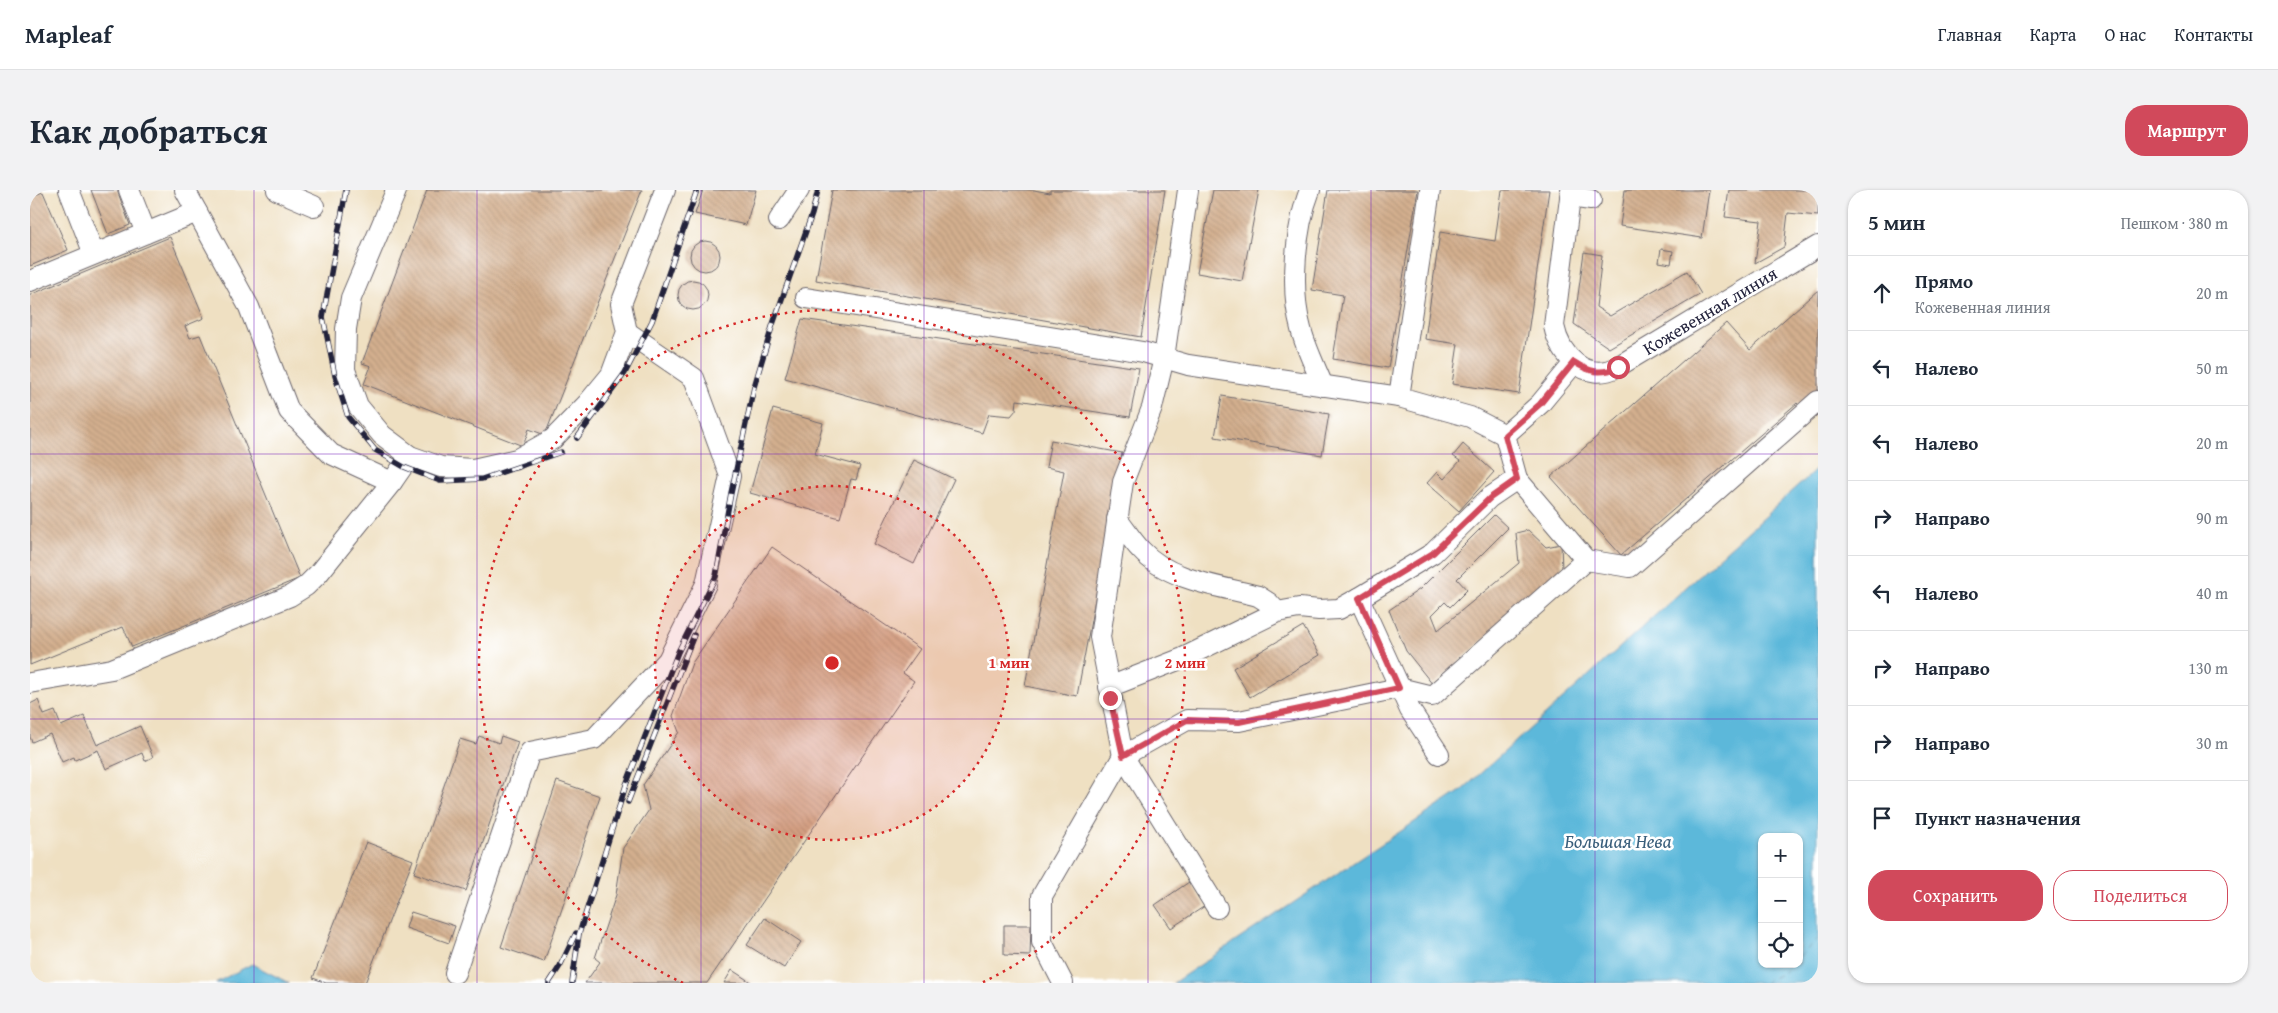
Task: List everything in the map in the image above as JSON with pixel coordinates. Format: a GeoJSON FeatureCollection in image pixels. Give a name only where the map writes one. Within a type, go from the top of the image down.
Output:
{"type":"FeatureCollection","features":[{"type":"Feature","properties":{"kind":"street"},"geometry":{"type":"LineString","coordinates":[[69,190],[94,254]]}},
{"type":"Feature","properties":{"kind":"street"},"geometry":{"type":"LineString","coordinates":[[129,190],[146,233]]}},
{"type":"Feature","properties":{"kind":"street"},"geometry":{"type":"LineString","coordinates":[[185,190],[249,307],[289,411],[331,454],[392,482]]}},
{"type":"Feature","properties":{"kind":"street"},"geometry":{"type":"LineString","coordinates":[[277,190],[314,206]]}},
{"type":"Feature","properties":{"kind":"street"},"geometry":{"type":"LineString","coordinates":[[394,190],[396,191],[351,298],[346,329],[345,370],[358,406],[382,435],[410,456],[441,467],[473,469],[517,459],[553,439],[587,404],[611,375],[627,332],[621,304],[665,190]]}},
{"type":"Feature","properties":{"kind":"street"},"geometry":{"type":"LineString","coordinates":[[779,220],[800,190]]}},
{"type":"Feature","properties":{"kind":"street"},"geometry":{"type":"LineString","coordinates":[[1188,190],[1164,358],[1152,408],[1123,482],[1100,637],[1123,756],[1217,908]]}},
{"type":"Feature","properties":{"kind":"street"},"geometry":{"type":"LineString","coordinates":[[1310,190],[1304,205],[1298,243],[1296,308],[1301,330],[1323,386]]}},
{"type":"Feature","properties":{"kind":"street"},"geometry":{"type":"LineString","coordinates":[[1399,397],[1430,190]]}},
{"type":"Feature","properties":{"kind":"street"},"geometry":{"type":"LineString","coordinates":[[1505,435],[1540,404],[1574,362],[1557,340],[1554,326],[1570,193],[1591,200]]}},
{"type":"Feature","properties":{"kind":"street"},"geometry":{"type":"LineString","coordinates":[[30,281],[197,212]]}},
{"type":"Feature","properties":{"kind":"street","name":"Кожевенная линия"},"geometry":{"type":"LineString","coordinates":[[1574,362],[1587,370],[1599,373],[1609,371],[1818,246]]}},
{"type":"Feature","properties":{"kind":"street"},"geometry":{"type":"LineString","coordinates":[[806,298],[1133,350],[1188,365],[1399,397],[1470,418],[1505,435],[1517,479],[1586,560],[1630,567],[1818,402]]}},
{"type":"Feature","properties":{"kind":"street"},"geometry":{"type":"LineString","coordinates":[[455,973],[530,752],[594,739],[668,660],[706,584],[730,476],[694,378],[627,332]]}},
{"type":"Feature","properties":{"kind":"street"},"geometry":{"type":"LineString","coordinates":[[30,683],[112,669],[290,596],[306,586],[318,574],[392,482],[410,456]]}},
{"type":"Feature","properties":{"kind":"street"},"geometry":{"type":"LineString","coordinates":[[1109,687],[1183,658],[1277,612],[1299,608],[1339,609],[1433,553],[1490,498],[1517,479]]}},
{"type":"Feature","properties":{"kind":"street"},"geometry":{"type":"LineString","coordinates":[[1117,519],[1141,550],[1155,562],[1176,574],[1258,596],[1269,603],[1277,612]]}},
{"type":"Feature","properties":{"kind":"street"},"geometry":{"type":"LineString","coordinates":[[1063,983],[1042,942],[1042,896],[1123,756],[1187,720],[1239,722],[1399,688],[1432,696],[1586,560]]}},
{"type":"Feature","properties":{"kind":"street"},"geometry":{"type":"LineString","coordinates":[[1359,598],[1410,710],[1439,754]]}},
{"type":"Feature","properties":{"kind":"water","name":"Большая Нева"},"geometry":{"type":"Polygon","coordinates":[[[1818,468],[1818,983],[1173,983],[1461,791],[1818,468]]]}},
{"type":"Feature","properties":{"kind":"water"},"geometry":{"type":"Polygon","coordinates":[[[252,964],[289,983],[215,983],[252,964]]]}},
{"type":"Feature","properties":{"kind":"building"},"geometry":{"type":"Polygon","coordinates":[[[91,190],[117,190],[130,225],[108,234],[91,190]]]}},
{"type":"Feature","properties":{"kind":"building"},"geometry":{"type":"Polygon","coordinates":[[[427,190],[642,190],[545,435],[529,429],[523,446],[364,384],[371,366],[362,363],[427,190]]]}},
{"type":"Feature","properties":{"kind":"building"},"geometry":{"type":"Polygon","coordinates":[[[703,190],[756,190],[746,225],[695,214],[703,190]]]}},
{"type":"Feature","properties":{"kind":"building"},"geometry":{"type":"Polygon","coordinates":[[[832,190],[1034,190],[1050,193],[1050,190],[1165,190],[1141,337],[816,280],[832,190]]]}},
{"type":"Feature","properties":{"kind":"building"},"geometry":{"type":"Polygon","coordinates":[[[1213,190],[1259,190],[1242,281],[1197,273],[1213,190]]]}},
{"type":"Feature","properties":{"kind":"building"},"geometry":{"type":"Polygon","coordinates":[[[1328,190],[1418,190],[1388,368],[1333,359],[1343,295],[1312,290],[1328,190]]]}},
{"type":"Feature","properties":{"kind":"building"},"geometry":{"type":"Polygon","coordinates":[[[1502,190],[1549,190],[1519,394],[1452,384],[1458,344],[1425,339],[1440,232],[1495,241],[1502,190]]]}},
{"type":"Feature","properties":{"kind":"building"},"geometry":{"type":"Polygon","coordinates":[[[1625,190],[1709,190],[1702,238],[1620,226],[1625,190]]]}},
{"type":"Feature","properties":{"kind":"building"},"geometry":{"type":"Polygon","coordinates":[[[1729,190],[1818,190],[1818,216],[1788,213],[1784,247],[1755,263],[1761,221],[1725,217],[1729,190]]]}},
{"type":"Feature","properties":{"kind":"building"},"geometry":{"type":"Polygon","coordinates":[[[43,192],[68,250],[30,266],[30,197],[43,192]]]}},
{"type":"Feature","properties":{"kind":"building"},"geometry":{"type":"Polygon","coordinates":[[[170,237],[204,318],[185,326],[190,338],[200,335],[300,578],[132,647],[123,627],[30,665],[30,295],[170,237]]]}},
{"type":"Feature","properties":{"kind":"building"},"geometry":{"type":"Polygon","coordinates":[[[705,241],[716,245],[720,256],[716,267],[705,271],[694,267],[690,256],[694,245],[705,241]]]}},
{"type":"Feature","properties":{"kind":"building"},"geometry":{"type":"Polygon","coordinates":[[[1661,249],[1673,251],[1671,264],[1659,262],[1661,249]]]}},
{"type":"Feature","properties":{"kind":"building"},"geometry":{"type":"Polygon","coordinates":[[[1584,252],[1602,255],[1596,307],[1610,316],[1687,271],[1701,294],[1609,348],[1574,324],[1584,252]]]}},
{"type":"Feature","properties":{"kind":"building"},"geometry":{"type":"Polygon","coordinates":[[[693,280],[704,284],[708,295],[704,306],[693,310],[682,306],[678,295],[682,284],[693,280]]]}},
{"type":"Feature","properties":{"kind":"building"},"geometry":{"type":"Polygon","coordinates":[[[1818,290],[1818,390],[1800,406],[1797,403],[1621,555],[1551,477],[1726,323],[1750,350],[1818,290]]]}},
{"type":"Feature","properties":{"kind":"building"},"geometry":{"type":"Polygon","coordinates":[[[802,319],[1139,368],[1130,417],[1017,400],[1016,410],[1011,416],[989,414],[982,433],[785,378],[802,319]]]}},
{"type":"Feature","properties":{"kind":"building"},"geometry":{"type":"Polygon","coordinates":[[[1222,396],[1329,414],[1322,455],[1215,437],[1222,396]]]}},
{"type":"Feature","properties":{"kind":"building"},"geometry":{"type":"Polygon","coordinates":[[[773,409],[823,423],[815,454],[860,466],[856,480],[851,479],[840,518],[750,493],[773,409]]]}},
{"type":"Feature","properties":{"kind":"building"},"geometry":{"type":"Polygon","coordinates":[[[1051,440],[1122,453],[1077,696],[1025,686],[1064,471],[1046,467],[1051,440]]]}},
{"type":"Feature","properties":{"kind":"building"},"geometry":{"type":"Polygon","coordinates":[[[1463,444],[1494,472],[1459,511],[1427,483],[1437,472],[1444,479],[1460,461],[1453,456],[1463,444]]]}},
{"type":"Feature","properties":{"kind":"building"},"geometry":{"type":"Polygon","coordinates":[[[914,460],[954,479],[914,564],[874,544],[914,460]]]}},
{"type":"Feature","properties":{"kind":"building"},"geometry":{"type":"Polygon","coordinates":[[[1494,515],[1508,528],[1457,579],[1467,590],[1450,607],[1445,602],[1432,615],[1438,630],[1519,563],[1516,533],[1528,530],[1546,547],[1561,544],[1562,569],[1433,685],[1406,651],[1389,610],[1420,589],[1494,515]]]}},
{"type":"Feature","properties":{"kind":"building"},"geometry":{"type":"Polygon","coordinates":[[[772,547],[920,649],[903,673],[914,681],[707,983],[585,983],[600,962],[595,958],[616,895],[623,848],[649,810],[643,785],[679,732],[673,716],[692,663],[772,547]]]}},
{"type":"Feature","properties":{"kind":"building"},"geometry":{"type":"Polygon","coordinates":[[[1303,626],[1320,655],[1250,697],[1233,668],[1303,626]]]}},
{"type":"Feature","properties":{"kind":"building"},"geometry":{"type":"Polygon","coordinates":[[[38,700],[44,715],[55,711],[61,726],[84,716],[97,745],[140,726],[153,757],[145,761],[142,753],[106,769],[98,750],[75,760],[74,757],[62,762],[50,734],[32,742],[30,737],[30,704],[38,700]]]}},
{"type":"Feature","properties":{"kind":"building"},"geometry":{"type":"Polygon","coordinates":[[[479,736],[499,743],[501,736],[518,742],[466,891],[414,873],[460,739],[476,744],[479,736]]]}},
{"type":"Feature","properties":{"kind":"building"},"geometry":{"type":"Polygon","coordinates":[[[557,781],[600,796],[544,962],[501,947],[557,781]]]}},
{"type":"Feature","properties":{"kind":"building"},"geometry":{"type":"Polygon","coordinates":[[[366,842],[413,860],[365,983],[326,983],[313,978],[366,842]]]}},
{"type":"Feature","properties":{"kind":"building"},"geometry":{"type":"Polygon","coordinates":[[[1189,882],[1205,906],[1171,928],[1155,905],[1189,882]]]}},
{"type":"Feature","properties":{"kind":"building"},"geometry":{"type":"Polygon","coordinates":[[[411,912],[455,926],[449,943],[406,928],[411,912]]]}},
{"type":"Feature","properties":{"kind":"building"},"geometry":{"type":"Polygon","coordinates":[[[765,918],[801,942],[784,968],[747,945],[765,918]]]}},
{"type":"Feature","properties":{"kind":"building"},"geometry":{"type":"Polygon","coordinates":[[[1004,925],[1031,925],[1030,956],[1004,955],[1004,925]]]}},
{"type":"Feature","properties":{"kind":"building"},"geometry":{"type":"Polygon","coordinates":[[[732,970],[752,983],[724,983],[732,970]]]}},
{"type":"Feature","properties":{"kind":"ferry route"},"geometry":{"type":"LineString","coordinates":[[1803,953],[1818,939]]}},
{"type":"Feature","properties":{"kind":"ferry route"},"geometry":{"type":"LineString","coordinates":[[1764,983],[1788,968]]}},
{"type":"Feature","properties":{"kind":"railway"},"geometry":{"type":"LineString","coordinates":[[346,190],[323,317],[335,376],[348,417],[375,450],[404,467],[440,481],[482,479],[561,452]]}},
{"type":"Feature","properties":{"kind":"railway"},"geometry":{"type":"LineString","coordinates":[[577,438],[625,373],[652,321],[697,190]]}},
{"type":"Feature","properties":{"kind":"railway"},"geometry":{"type":"LineString","coordinates":[[572,983],[579,934],[626,785],[678,652],[716,576],[731,493],[754,387],[772,327],[812,214],[818,190]]}},
{"type":"Feature","properties":{"kind":"railway"},"geometry":{"type":"LineString","coordinates":[[628,802],[694,635]]}},
{"type":"Feature","properties":{"kind":"railway"},"geometry":{"type":"LineString","coordinates":[[549,983],[560,966],[576,933]]}},
{"type":"Feature","properties":{"kind":"route"},"geometry":{"type":"LineString","coordinates":[[1110,698],[1123,756],[1187,720],[1239,722],[1399,688],[1359,598],[1403,573],[1433,553],[1490,498],[1517,479],[1505,435],[1540,404],[1574,362],[1587,370],[1599,373],[1618,367]]}}]}
